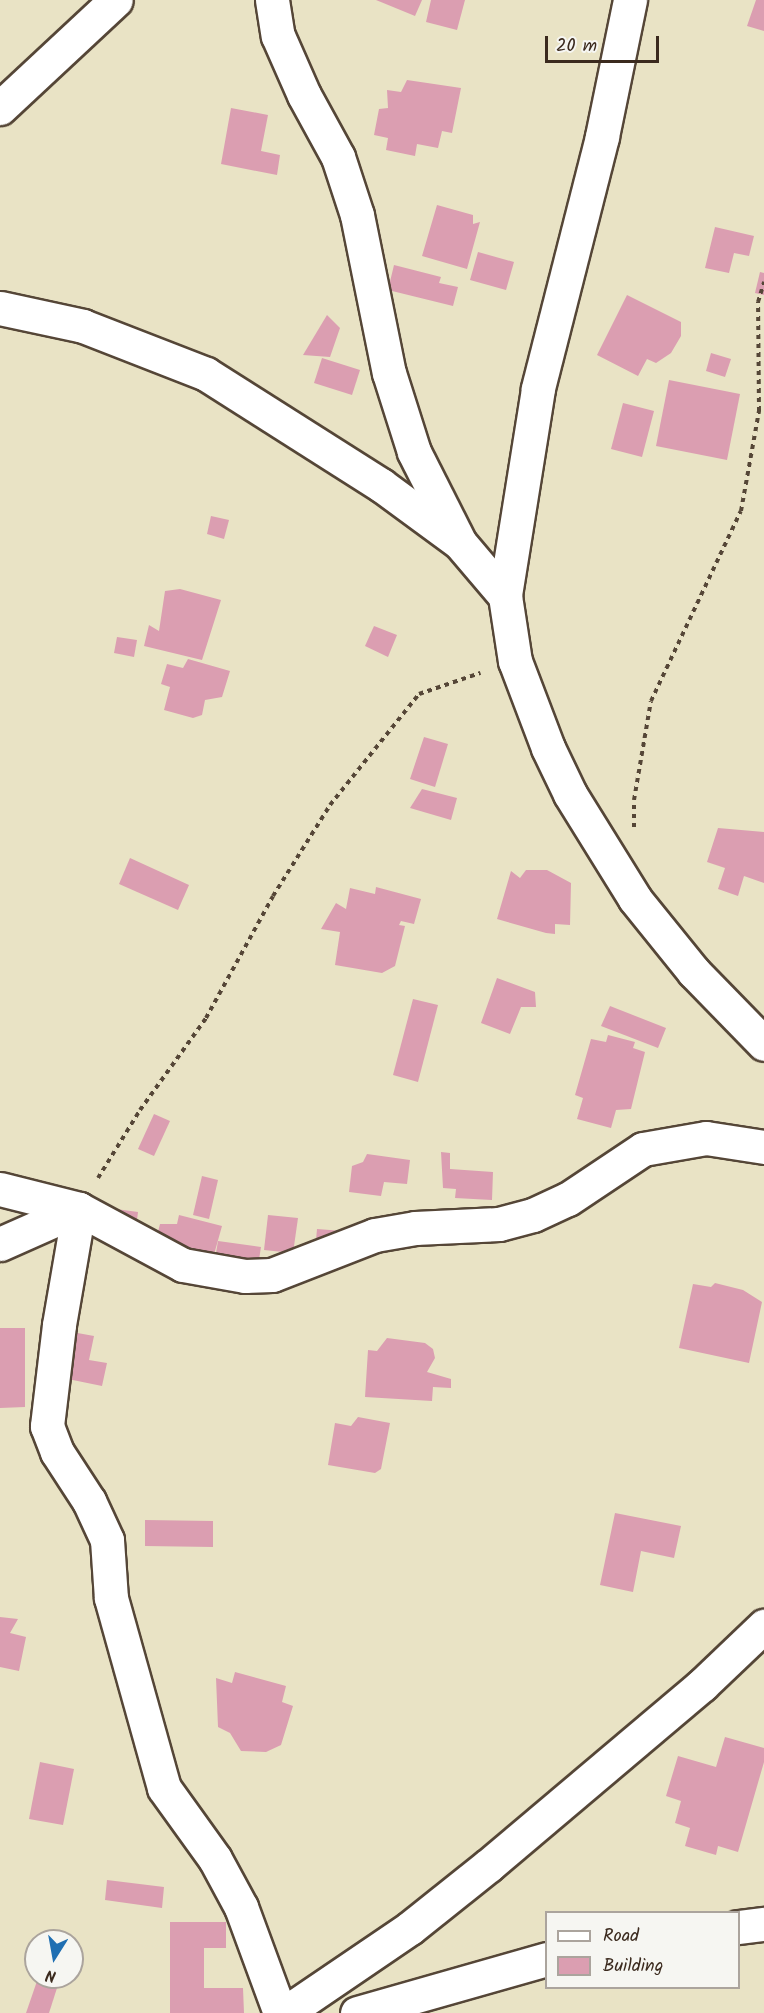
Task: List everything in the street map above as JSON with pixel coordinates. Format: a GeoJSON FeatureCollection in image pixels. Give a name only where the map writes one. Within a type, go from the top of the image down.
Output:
{"type":"FeatureCollection","features":[{"type":"Feature","properties":{"kind":"street"},"geometry":{"type":"LineString","coordinates":[[0,108],[117,0]]}},
{"type":"Feature","properties":{"kind":"street"},"geometry":{"type":"LineString","coordinates":[[272,0],[278,36],[303,95],[338,157],[357,215],[389,373],[414,452],[460,543]]}},
{"type":"Feature","properties":{"kind":"street"},"geometry":{"type":"LineString","coordinates":[[630,0],[602,137],[538,389],[505,596],[515,661],[548,748],[570,794],[635,899],[694,972],[764,1044]]}},
{"type":"Feature","properties":{"kind":"street"},"geometry":{"type":"LineString","coordinates":[[0,308],[83,326],[206,374],[381,484],[460,543],[505,596]]}},
{"type":"Feature","properties":{"kind":"street"},"geometry":{"type":"LineString","coordinates":[[0,1189],[79,1209],[183,1265],[245,1276],[272,1275],[297,1269],[375,1235],[415,1228],[499,1224],[533,1215],[568,1198],[643,1149],[706,1138],[764,1148]]}},
{"type":"Feature","properties":{"kind":"street"},"geometry":{"type":"LineString","coordinates":[[0,1244],[79,1209]]}},
{"type":"Feature","properties":{"kind":"street"},"geometry":{"type":"LineString","coordinates":[[79,1209],[59,1325],[48,1426],[57,1452],[88,1502],[107,1540],[111,1598],[164,1788],[215,1859],[241,1907],[280,2013]]}},
{"type":"Feature","properties":{"kind":"street"},"geometry":{"type":"LineString","coordinates":[[285,2013],[410,1928],[489,1865],[702,1685],[764,1626]]}},
{"type":"Feature","properties":{"kind":"street"},"geometry":{"type":"LineString","coordinates":[[740,1927],[764,1924]]}},
{"type":"Feature","properties":{"kind":"street"},"geometry":{"type":"LineString","coordinates":[[357,2013],[545,1959]]}},
{"type":"Feature","properties":{"kind":"path"},"geometry":{"type":"LineString","coordinates":[[634,833],[634,801],[651,701],[741,511],[759,411],[758,302],[764,282]]}},
{"type":"Feature","properties":{"kind":"path"},"geometry":{"type":"LineString","coordinates":[[79,1209],[140,1110],[206,1018],[273,896],[330,805],[381,738],[419,694],[515,661]]}},
{"type":"Feature","properties":{"kind":"building"},"geometry":{"type":"Polygon","coordinates":[[[376,0],[422,0],[415,16],[376,0]]]}},
{"type":"Feature","properties":{"kind":"building"},"geometry":{"type":"Polygon","coordinates":[[[431,0],[465,0],[457,30],[426,22],[431,0]]]}},
{"type":"Feature","properties":{"kind":"building"},"geometry":{"type":"Polygon","coordinates":[[[756,0],[764,0],[764,31],[747,26],[756,0]]]}},
{"type":"Feature","properties":{"kind":"building"},"geometry":{"type":"Polygon","coordinates":[[[407,80],[461,88],[452,133],[442,131],[438,148],[417,144],[415,156],[386,150],[388,138],[374,135],[379,109],[388,108],[387,90],[401,92],[407,80]]]}},
{"type":"Feature","properties":{"kind":"building"},"geometry":{"type":"Polygon","coordinates":[[[231,108],[268,115],[261,151],[280,155],[277,175],[221,164],[231,108]]]}},
{"type":"Feature","properties":{"kind":"building"},"geometry":{"type":"Polygon","coordinates":[[[437,205],[473,215],[473,224],[480,222],[467,269],[422,256],[437,205]]]}},
{"type":"Feature","properties":{"kind":"building"},"geometry":{"type":"Polygon","coordinates":[[[715,227],[754,236],[749,256],[734,253],[729,273],[705,268],[715,227]]]}},
{"type":"Feature","properties":{"kind":"building"},"geometry":{"type":"Polygon","coordinates":[[[478,252],[514,262],[506,290],[470,280],[478,252]]]}},
{"type":"Feature","properties":{"kind":"building"},"geometry":{"type":"Polygon","coordinates":[[[394,265],[441,277],[439,283],[458,287],[453,306],[388,290],[394,265]]]}},
{"type":"Feature","properties":{"kind":"building"},"geometry":{"type":"Polygon","coordinates":[[[760,272],[764,273],[764,295],[755,293],[760,272]]]}},
{"type":"Feature","properties":{"kind":"building"},"geometry":{"type":"Polygon","coordinates":[[[627,295],[681,322],[681,336],[671,353],[656,363],[647,359],[638,376],[597,355],[627,295]]]}},
{"type":"Feature","properties":{"kind":"building"},"geometry":{"type":"Polygon","coordinates":[[[327,315],[340,328],[330,357],[303,355],[327,315]]]}},
{"type":"Feature","properties":{"kind":"building"},"geometry":{"type":"Polygon","coordinates":[[[711,353],[731,359],[725,377],[706,371],[711,353]]]}},
{"type":"Feature","properties":{"kind":"building"},"geometry":{"type":"Polygon","coordinates":[[[322,358],[360,370],[352,395],[314,383],[322,358]]]}},
{"type":"Feature","properties":{"kind":"building"},"geometry":{"type":"Polygon","coordinates":[[[669,380],[740,394],[727,460],[656,446],[669,380]]]}},
{"type":"Feature","properties":{"kind":"building"},"geometry":{"type":"Polygon","coordinates":[[[623,403],[654,411],[642,457],[611,449],[623,403]]]}},
{"type":"Feature","properties":{"kind":"building"},"geometry":{"type":"Polygon","coordinates":[[[211,516],[229,520],[224,539],[207,534],[211,516]]]}},
{"type":"Feature","properties":{"kind":"building"},"geometry":{"type":"Polygon","coordinates":[[[180,589],[221,600],[202,660],[144,646],[149,625],[159,631],[165,591],[180,589]]]}},
{"type":"Feature","properties":{"kind":"building"},"geometry":{"type":"Polygon","coordinates":[[[374,626],[397,635],[388,657],[365,646],[374,626]]]}},
{"type":"Feature","properties":{"kind":"building"},"geometry":{"type":"Polygon","coordinates":[[[117,637],[137,640],[134,657],[114,653],[117,637]]]}},
{"type":"Feature","properties":{"kind":"building"},"geometry":{"type":"Polygon","coordinates":[[[188,659],[230,671],[222,697],[205,700],[202,715],[193,718],[164,710],[170,687],[161,684],[167,664],[183,668],[188,659]]]}},
{"type":"Feature","properties":{"kind":"building"},"geometry":{"type":"Polygon","coordinates":[[[424,737],[448,744],[435,787],[410,779],[424,737]]]}},
{"type":"Feature","properties":{"kind":"building"},"geometry":{"type":"Polygon","coordinates":[[[422,789],[457,798],[451,820],[410,808],[422,789]]]}},
{"type":"Feature","properties":{"kind":"building"},"geometry":{"type":"Polygon","coordinates":[[[718,828],[764,832],[764,883],[744,876],[738,896],[718,889],[725,868],[707,862],[718,828]]]}},
{"type":"Feature","properties":{"kind":"building"},"geometry":{"type":"Polygon","coordinates":[[[130,858],[189,885],[178,910],[119,884],[130,858]]]}},
{"type":"Feature","properties":{"kind":"building"},"geometry":{"type":"Polygon","coordinates":[[[526,870],[547,870],[571,883],[570,925],[555,924],[555,934],[497,919],[511,871],[520,878],[526,870]]]}},
{"type":"Feature","properties":{"kind":"building"},"geometry":{"type":"Polygon","coordinates":[[[376,887],[421,899],[414,924],[401,921],[399,925],[405,926],[395,966],[382,973],[335,965],[340,932],[321,929],[336,903],[346,909],[350,888],[375,894],[376,887]]]}},
{"type":"Feature","properties":{"kind":"building"},"geometry":{"type":"Polygon","coordinates":[[[497,978],[535,992],[536,1007],[521,1007],[510,1034],[481,1023],[497,978]]]}},
{"type":"Feature","properties":{"kind":"building"},"geometry":{"type":"Polygon","coordinates":[[[413,999],[438,1005],[418,1082],[393,1075],[413,999]]]}},
{"type":"Feature","properties":{"kind":"building"},"geometry":{"type":"Polygon","coordinates":[[[610,1006],[666,1028],[658,1048],[601,1026],[610,1006]]]}},
{"type":"Feature","properties":{"kind":"building"},"geometry":{"type":"Polygon","coordinates":[[[608,1035],[635,1042],[633,1048],[645,1052],[631,1109],[616,1110],[611,1128],[577,1119],[583,1098],[575,1095],[591,1039],[606,1042],[608,1035]]]}},
{"type":"Feature","properties":{"kind":"building"},"geometry":{"type":"Polygon","coordinates":[[[154,1114],[170,1121],[154,1156],[138,1149],[154,1114]]]}},
{"type":"Feature","properties":{"kind":"building"},"geometry":{"type":"Polygon","coordinates":[[[441,1152],[450,1153],[450,1169],[493,1172],[492,1200],[455,1198],[456,1189],[443,1188],[441,1152]]]}},
{"type":"Feature","properties":{"kind":"building"},"geometry":{"type":"Polygon","coordinates":[[[367,1154],[410,1160],[407,1184],[384,1182],[381,1196],[349,1192],[352,1166],[363,1162],[367,1154]]]}},
{"type":"Feature","properties":{"kind":"building"},"geometry":{"type":"Polygon","coordinates":[[[202,1176],[218,1180],[209,1219],[193,1215],[202,1176]]]}},
{"type":"Feature","properties":{"kind":"building"},"geometry":{"type":"Polygon","coordinates":[[[116,1209],[138,1212],[135,1235],[113,1233],[116,1209]]]}},
{"type":"Feature","properties":{"kind":"building"},"geometry":{"type":"Polygon","coordinates":[[[179,1215],[222,1226],[213,1258],[151,1259],[160,1224],[177,1224],[179,1215]]]}},
{"type":"Feature","properties":{"kind":"building"},"geometry":{"type":"Polygon","coordinates":[[[268,1215],[298,1218],[293,1253],[264,1250],[268,1215]]]}},
{"type":"Feature","properties":{"kind":"building"},"geometry":{"type":"Polygon","coordinates":[[[317,1229],[343,1231],[315,1252],[317,1229]]]}},
{"type":"Feature","properties":{"kind":"building"},"geometry":{"type":"Polygon","coordinates":[[[218,1241],[261,1247],[258,1266],[215,1259],[218,1241]]]}},
{"type":"Feature","properties":{"kind":"building"},"geometry":{"type":"Polygon","coordinates":[[[715,1283],[743,1290],[762,1302],[749,1363],[679,1348],[693,1284],[711,1287],[715,1283]]]}},
{"type":"Feature","properties":{"kind":"building"},"geometry":{"type":"Polygon","coordinates":[[[0,1328],[25,1328],[25,1407],[0,1408],[0,1328]]]}},
{"type":"Feature","properties":{"kind":"building"},"geometry":{"type":"Polygon","coordinates":[[[72,1332],[94,1336],[89,1360],[107,1363],[102,1386],[63,1378],[72,1332]]]}},
{"type":"Feature","properties":{"kind":"building"},"geometry":{"type":"Polygon","coordinates":[[[387,1338],[425,1343],[433,1349],[435,1358],[427,1372],[451,1379],[451,1388],[433,1387],[432,1401],[365,1397],[368,1350],[377,1351],[387,1338]]]}},
{"type":"Feature","properties":{"kind":"building"},"geometry":{"type":"Polygon","coordinates":[[[358,1417],[390,1423],[381,1469],[375,1473],[328,1465],[335,1423],[351,1426],[358,1417]]]}},
{"type":"Feature","properties":{"kind":"building"},"geometry":{"type":"Polygon","coordinates":[[[615,1513],[681,1526],[674,1558],[641,1551],[633,1592],[600,1585],[615,1513]]]}},
{"type":"Feature","properties":{"kind":"building"},"geometry":{"type":"Polygon","coordinates":[[[145,1520],[213,1521],[213,1547],[145,1546],[145,1520]]]}},
{"type":"Feature","properties":{"kind":"building"},"geometry":{"type":"Polygon","coordinates":[[[0,1617],[18,1619],[10,1633],[26,1637],[19,1671],[0,1667],[0,1617]]]}},
{"type":"Feature","properties":{"kind":"building"},"geometry":{"type":"Polygon","coordinates":[[[235,1672],[286,1686],[282,1702],[293,1706],[281,1745],[266,1752],[241,1751],[230,1733],[218,1727],[216,1678],[232,1683],[235,1672]]]}},
{"type":"Feature","properties":{"kind":"building"},"geometry":{"type":"Polygon","coordinates":[[[725,1737],[764,1748],[764,1762],[738,1852],[718,1846],[716,1855],[685,1846],[690,1828],[675,1823],[681,1801],[666,1796],[678,1756],[716,1767],[725,1737]]]}},
{"type":"Feature","properties":{"kind":"building"},"geometry":{"type":"Polygon","coordinates":[[[40,1762],[74,1769],[63,1825],[29,1819],[40,1762]]]}},
{"type":"Feature","properties":{"kind":"building"},"geometry":{"type":"Polygon","coordinates":[[[107,1880],[164,1887],[162,1908],[105,1900],[107,1880]]]}},
{"type":"Feature","properties":{"kind":"building"},"geometry":{"type":"Polygon","coordinates":[[[170,1922],[226,1922],[226,1948],[204,1948],[204,1988],[243,1988],[244,2013],[170,2013],[170,1922]]]}},
{"type":"Feature","properties":{"kind":"building"},"geometry":{"type":"Polygon","coordinates":[[[34,1989],[57,1989],[49,2013],[26,2013],[34,1989]]]}}]}
